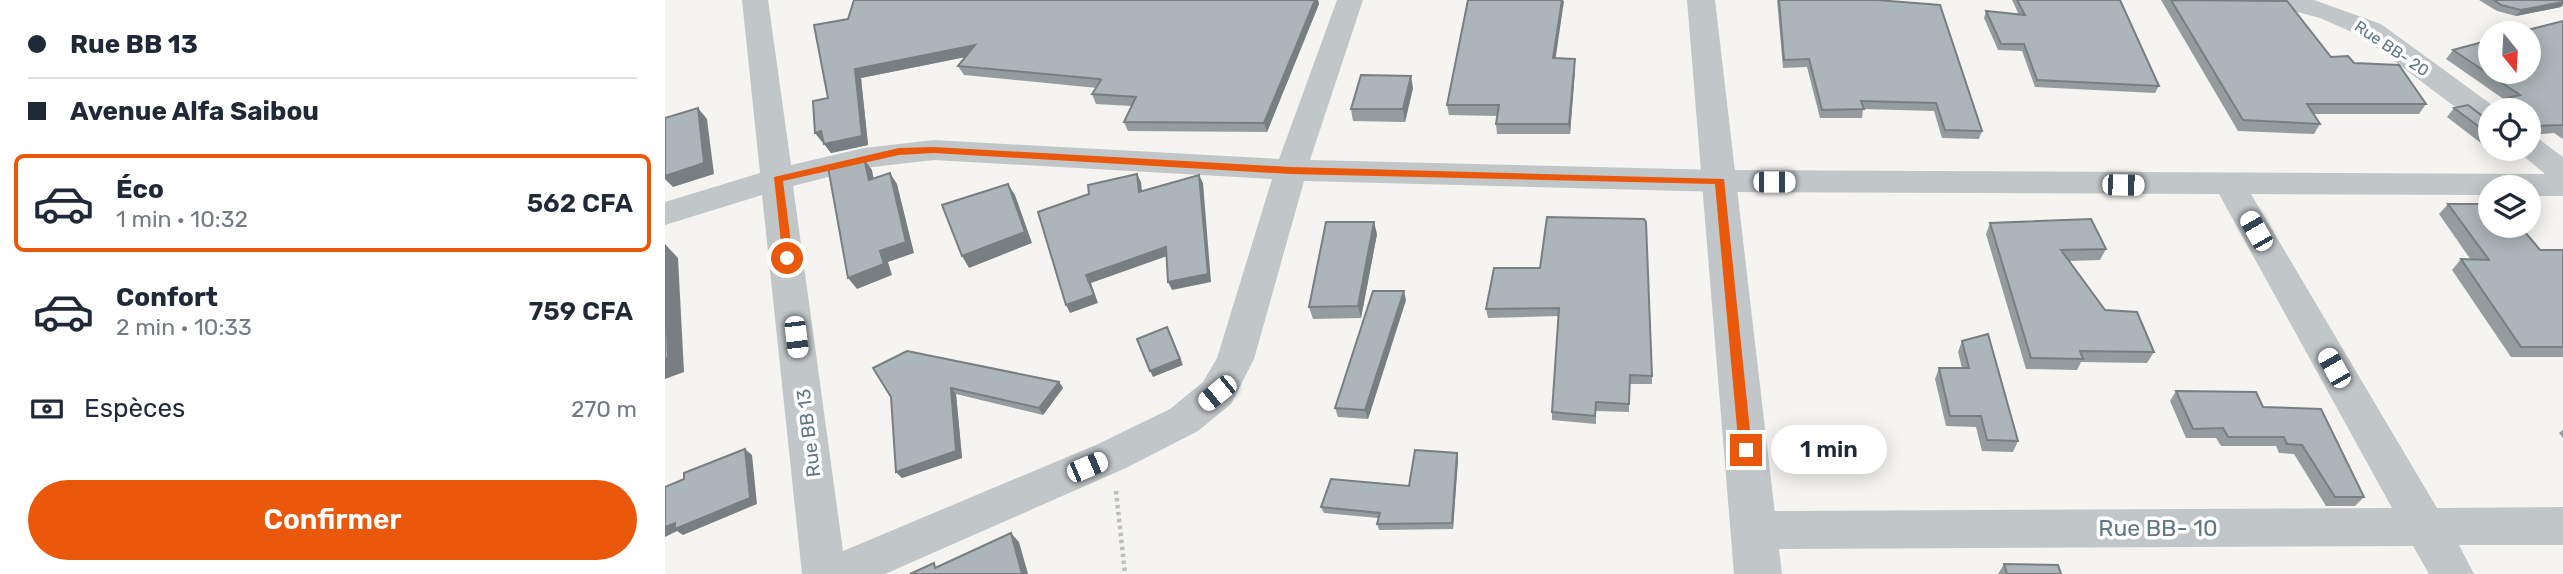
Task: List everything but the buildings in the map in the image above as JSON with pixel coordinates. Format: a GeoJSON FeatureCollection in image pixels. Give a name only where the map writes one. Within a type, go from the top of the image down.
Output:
{"type":"FeatureCollection","features":[{"type":"Feature","properties":{"kind":"street","name":"Rue BB 13"},"geometry":{"type":"LineString","coordinates":[[755,0],[824,574]]}},
{"type":"Feature","properties":{"kind":"street"},"geometry":{"type":"LineString","coordinates":[[837,574],[1112,456],[1184,420],[1217,393],[1235,359],[1291,170],[1350,0]]}},
{"type":"Feature","properties":{"kind":"street"},"geometry":{"type":"LineString","coordinates":[[1701,0],[1758,574]]}},
{"type":"Feature","properties":{"kind":"street","name":"Rue BB- 20"},"geometry":{"type":"LineString","coordinates":[[2284,0],[2329,12],[2371,30],[2478,109]]}},
{"type":"Feature","properties":{"kind":"street"},"geometry":{"type":"LineString","coordinates":[[665,214],[778,179],[864,158],[934,150],[1291,170],[1720,181],[2230,186],[2563,185]]}},
{"type":"Feature","properties":{"kind":"street"},"geometry":{"type":"LineString","coordinates":[[2541,156],[2563,172]]}},
{"type":"Feature","properties":{"kind":"street"},"geometry":{"type":"LineString","coordinates":[[2230,186],[2452,574]]}},
{"type":"Feature","properties":{"kind":"street","name":"Rue BB- 10"},"geometry":{"type":"LineString","coordinates":[[1754,530],[2563,526]]}},
{"type":"Feature","properties":{"kind":"path"},"geometry":{"type":"LineString","coordinates":[[1112,456],[1125,574]]}},
{"type":"Feature","properties":{"kind":"route"},"geometry":{"type":"LineString","coordinates":[[787,258],[778,179],[899,152],[934,150],[1291,170],[1720,181],[1746,450]]}}]}
